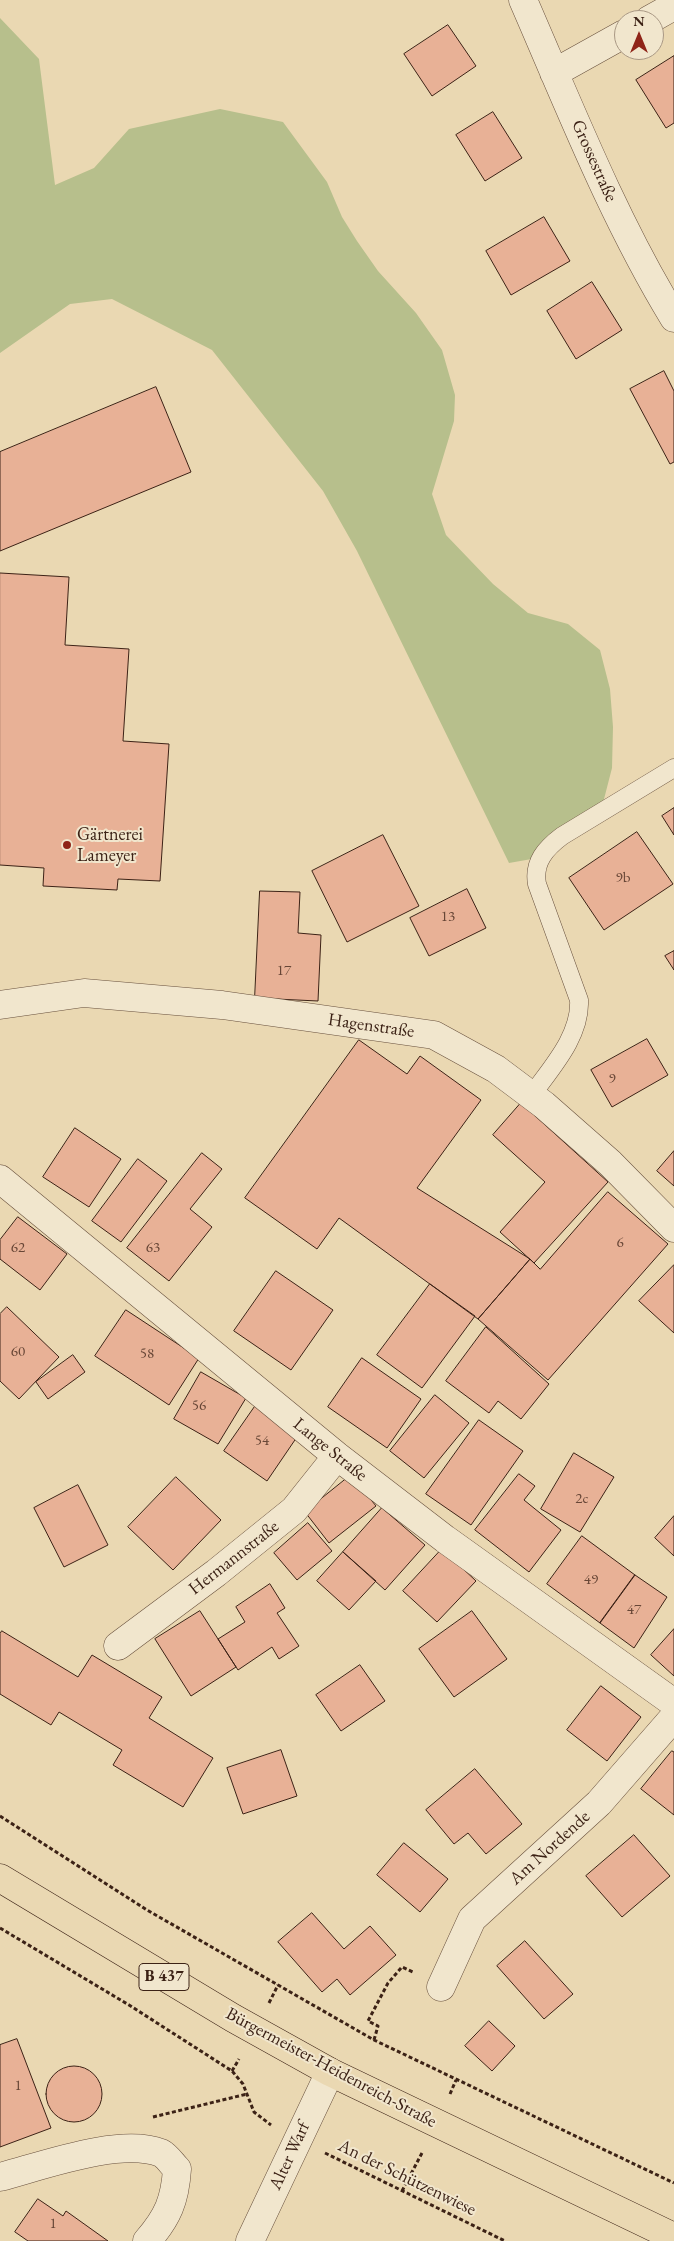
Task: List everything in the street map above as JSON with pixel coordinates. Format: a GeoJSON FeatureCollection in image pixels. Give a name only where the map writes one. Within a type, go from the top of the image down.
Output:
{"type":"FeatureCollection","features":[{"type":"Feature","properties":{"kind":"main road","name":"Bürgermeister-Heidenreich-Straße"},"geometry":{"type":"LineString","coordinates":[[0,1878],[233,2018],[330,2072],[674,2237]]}},
{"type":"Feature","properties":{"kind":"street","name":"Grossestraße"},"geometry":{"type":"LineString","coordinates":[[523,0],[619,217],[654,286],[674,318]]}},
{"type":"Feature","properties":{"kind":"street"},"geometry":{"type":"LineString","coordinates":[[554,73],[614,40]]}},
{"type":"Feature","properties":{"kind":"street","name":"Hagenstraße"},"geometry":{"type":"LineString","coordinates":[[0,1005],[84,993],[222,1005],[434,1035],[496,1069],[531,1096],[610,1163],[674,1228]]}},
{"type":"Feature","properties":{"kind":"street","name":"Lange Straße"},"geometry":{"type":"LineString","coordinates":[[0,1179],[337,1456],[445,1539],[674,1703]]}},
{"type":"Feature","properties":{"kind":"street","name":"Hermannstraße"},"geometry":{"type":"LineString","coordinates":[[118,1646],[216,1573],[294,1510],[337,1456]]}},
{"type":"Feature","properties":{"kind":"street","name":"Am Nordende"},"geometry":{"type":"LineString","coordinates":[[441,1987],[472,1919],[599,1803],[674,1717]]}},
{"type":"Feature","properties":{"kind":"street","name":"Alter Warf"},"geometry":{"type":"LineString","coordinates":[[250,2241],[330,2072]]}},
{"type":"Feature","properties":{"kind":"street"},"geometry":{"type":"LineString","coordinates":[[0,2177],[82,2154],[117,2149],[143,2149],[163,2154],[177,2168],[176,2192],[164,2221],[147,2241]]}},
{"type":"Feature","properties":{"kind":"lane"},"geometry":{"type":"LineString","coordinates":[[531,1096],[562,1055],[579,1012],[579,1000],[537,884],[535,873],[537,864],[548,847],[562,836],[674,768]]}},
{"type":"Feature","properties":{"kind":"path"},"geometry":{"type":"LineString","coordinates":[[0,1816],[146,1910],[374,2040],[674,2183]]}},
{"type":"Feature","properties":{"kind":"path","name":"An der Schützenwiese"},"geometry":{"type":"LineString","coordinates":[[0,1928],[129,2005],[232,2071],[243,2084],[254,2112],[263,2120],[297,2139],[504,2241]]}},
{"type":"Feature","properties":{"kind":"path"},"geometry":{"type":"LineString","coordinates":[[374,2040],[378,2026],[368,2021],[388,1983],[402,1967],[441,1987]]}},
{"type":"Feature","properties":{"kind":"path"},"geometry":{"type":"LineString","coordinates":[[143,2149],[149,2118],[247,2094]]}},
{"type":"Feature","properties":{"kind":"green space"},"geometry":{"type":"Polygon","coordinates":[[[0,18],[39,59],[55,185],[94,168],[129,129],[220,109],[283,122],[327,182],[342,217],[357,241],[378,271],[416,313],[442,350],[455,395],[454,421],[432,494],[446,535],[493,584],[528,613],[568,624],[600,650],[610,689],[613,727],[612,768],[603,803],[543,857],[509,863],[357,551],[323,491],[212,350],[112,299],[70,304],[0,353],[0,18]]]}},
{"type":"Feature","properties":{"kind":"building"},"geometry":{"type":"Polygon","coordinates":[[[448,25],[476,66],[432,96],[404,54],[448,25]]]}},
{"type":"Feature","properties":{"kind":"building"},"geometry":{"type":"Polygon","coordinates":[[[674,56],[674,123],[666,128],[636,80],[674,56]]]}},
{"type":"Feature","properties":{"kind":"building"},"geometry":{"type":"Polygon","coordinates":[[[493,112],[522,158],[485,181],[456,135],[493,112]]]}},
{"type":"Feature","properties":{"kind":"building"},"geometry":{"type":"Polygon","coordinates":[[[544,217],[570,261],[511,295],[486,251],[544,217]]]}},
{"type":"Feature","properties":{"kind":"building"},"geometry":{"type":"Polygon","coordinates":[[[592,282],[622,330],[576,359],[547,311],[592,282]]]}},
{"type":"Feature","properties":{"kind":"building"},"geometry":{"type":"Polygon","coordinates":[[[664,371],[674,391],[674,462],[670,464],[630,389],[664,371]]]}},
{"type":"Feature","properties":{"kind":"building"},"geometry":{"type":"Polygon","coordinates":[[[156,387],[191,472],[0,551],[0,452],[156,387]]]}},
{"type":"Feature","properties":{"kind":"building"},"geometry":{"type":"Polygon","coordinates":[[[0,573],[69,577],[65,645],[129,649],[123,741],[169,744],[160,881],[118,879],[117,890],[43,886],[44,868],[0,865],[0,573]]]}},
{"type":"Feature","properties":{"kind":"building"},"geometry":{"type":"Polygon","coordinates":[[[674,808],[674,835],[662,816],[674,808]]]}},
{"type":"Feature","properties":{"kind":"building"},"geometry":{"type":"Polygon","coordinates":[[[637,832],[673,884],[604,930],[569,878],[637,832]]]}},
{"type":"Feature","properties":{"kind":"building"},"geometry":{"type":"Polygon","coordinates":[[[383,835],[419,906],[347,942],[312,871],[383,835]]]}},
{"type":"Feature","properties":{"kind":"building"},"geometry":{"type":"Polygon","coordinates":[[[467,889],[486,928],[429,956],[410,918],[467,889]]]}},
{"type":"Feature","properties":{"kind":"building"},"geometry":{"type":"Polygon","coordinates":[[[260,891],[300,892],[298,933],[321,935],[318,1001],[255,998],[260,891]]]}},
{"type":"Feature","properties":{"kind":"building"},"geometry":{"type":"Polygon","coordinates":[[[674,951],[674,970],[665,956],[674,951]]]}},
{"type":"Feature","properties":{"kind":"building"},"geometry":{"type":"Polygon","coordinates":[[[647,1039],[668,1075],[612,1107],[591,1070],[647,1039]]]}},
{"type":"Feature","properties":{"kind":"building"},"geometry":{"type":"Polygon","coordinates":[[[359,1040],[407,1074],[420,1056],[481,1100],[417,1188],[530,1259],[478,1319],[339,1218],[317,1249],[245,1198],[359,1040]]]}},
{"type":"Feature","properties":{"kind":"building"},"geometry":{"type":"Polygon","coordinates":[[[521,1103],[608,1182],[534,1263],[500,1232],[545,1182],[493,1135],[521,1103]]]}},
{"type":"Feature","properties":{"kind":"building"},"geometry":{"type":"Polygon","coordinates":[[[75,1128],[121,1159],[89,1207],[43,1177],[75,1128]]]}},
{"type":"Feature","properties":{"kind":"building"},"geometry":{"type":"Polygon","coordinates":[[[674,1151],[674,1186],[657,1171],[674,1151]]]}},
{"type":"Feature","properties":{"kind":"building"},"geometry":{"type":"Polygon","coordinates":[[[202,1153],[222,1169],[190,1209],[212,1227],[169,1281],[127,1248],[202,1153]]]}},
{"type":"Feature","properties":{"kind":"building"},"geometry":{"type":"Polygon","coordinates":[[[138,1159],[167,1181],[121,1242],[92,1221],[138,1159]]]}},
{"type":"Feature","properties":{"kind":"building"},"geometry":{"type":"Polygon","coordinates":[[[608,1192],[668,1244],[548,1380],[478,1319],[530,1259],[540,1269],[608,1192]]]}},
{"type":"Feature","properties":{"kind":"building"},"geometry":{"type":"Polygon","coordinates":[[[18,1217],[67,1254],[40,1290],[0,1259],[0,1240],[18,1217]]]}},
{"type":"Feature","properties":{"kind":"building"},"geometry":{"type":"Polygon","coordinates":[[[674,1265],[674,1333],[639,1301],[674,1265]]]}},
{"type":"Feature","properties":{"kind":"building"},"geometry":{"type":"Polygon","coordinates":[[[276,1271],[333,1310],[291,1370],[234,1331],[276,1271]]]}},
{"type":"Feature","properties":{"kind":"building"},"geometry":{"type":"Polygon","coordinates":[[[430,1284],[475,1316],[422,1388],[377,1355],[430,1284]]]}},
{"type":"Feature","properties":{"kind":"building"},"geometry":{"type":"Polygon","coordinates":[[[7,1307],[59,1357],[19,1399],[0,1381],[0,1314],[7,1307]]]}},
{"type":"Feature","properties":{"kind":"building"},"geometry":{"type":"Polygon","coordinates":[[[126,1310],[199,1358],[169,1405],[95,1356],[126,1310]]]}},
{"type":"Feature","properties":{"kind":"building"},"geometry":{"type":"Polygon","coordinates":[[[486,1327],[549,1384],[521,1419],[498,1401],[489,1413],[446,1381],[486,1327]]]}},
{"type":"Feature","properties":{"kind":"building"},"geometry":{"type":"Polygon","coordinates":[[[73,1355],[85,1372],[48,1399],[36,1382],[73,1355]]]}},
{"type":"Feature","properties":{"kind":"building"},"geometry":{"type":"Polygon","coordinates":[[[362,1358],[421,1399],[387,1448],[328,1407],[362,1358]]]}},
{"type":"Feature","properties":{"kind":"building"},"geometry":{"type":"Polygon","coordinates":[[[201,1372],[246,1398],[218,1444],[174,1419],[201,1372]]]}},
{"type":"Feature","properties":{"kind":"building"},"geometry":{"type":"Polygon","coordinates":[[[435,1395],[469,1423],[424,1478],[390,1451],[435,1395]]]}},
{"type":"Feature","properties":{"kind":"building"},"geometry":{"type":"Polygon","coordinates":[[[256,1405],[299,1434],[267,1481],[224,1451],[256,1405]]]}},
{"type":"Feature","properties":{"kind":"building"},"geometry":{"type":"Polygon","coordinates":[[[479,1420],[523,1451],[471,1525],[426,1494],[479,1420]]]}},
{"type":"Feature","properties":{"kind":"building"},"geometry":{"type":"Polygon","coordinates":[[[574,1453],[614,1477],[580,1532],[541,1509],[574,1453]]]}},
{"type":"Feature","properties":{"kind":"building"},"geometry":{"type":"Polygon","coordinates":[[[519,1474],[535,1486],[524,1500],[561,1530],[529,1572],[475,1530],[519,1474]]]}},
{"type":"Feature","properties":{"kind":"building"},"geometry":{"type":"Polygon","coordinates":[[[351,1475],[376,1506],[329,1543],[305,1512],[351,1475]]]}},
{"type":"Feature","properties":{"kind":"building"},"geometry":{"type":"Polygon","coordinates":[[[176,1477],[221,1520],[173,1570],[128,1527],[176,1477]]]}},
{"type":"Feature","properties":{"kind":"building"},"geometry":{"type":"Polygon","coordinates":[[[78,1485],[108,1545],[64,1567],[34,1508],[78,1485]]]}},
{"type":"Feature","properties":{"kind":"building"},"geometry":{"type":"Polygon","coordinates":[[[382,1508],[425,1545],[385,1590],[343,1552],[382,1508]]]}},
{"type":"Feature","properties":{"kind":"building"},"geometry":{"type":"Polygon","coordinates":[[[674,1516],[674,1556],[655,1538],[674,1516]]]}},
{"type":"Feature","properties":{"kind":"building"},"geometry":{"type":"Polygon","coordinates":[[[308,1523],[332,1551],[297,1580],[274,1553],[308,1523]]]}},
{"type":"Feature","properties":{"kind":"building"},"geometry":{"type":"Polygon","coordinates":[[[582,1536],[635,1575],[600,1623],[547,1584],[582,1536]]]}},
{"type":"Feature","properties":{"kind":"building"},"geometry":{"type":"Polygon","coordinates":[[[442,1549],[476,1581],[437,1622],[403,1591],[442,1549]]]}},
{"type":"Feature","properties":{"kind":"building"},"geometry":{"type":"Polygon","coordinates":[[[343,1552],[376,1581],[349,1610],[317,1581],[343,1552]]]}},
{"type":"Feature","properties":{"kind":"building"},"geometry":{"type":"Polygon","coordinates":[[[635,1575],[667,1597],[634,1648],[600,1623],[635,1575]]]}},
{"type":"Feature","properties":{"kind":"building"},"geometry":{"type":"Polygon","coordinates":[[[270,1584],[285,1608],[277,1613],[299,1646],[279,1659],[272,1647],[238,1670],[218,1639],[245,1622],[236,1607],[270,1584]]]}},
{"type":"Feature","properties":{"kind":"building"},"geometry":{"type":"Polygon","coordinates":[[[200,1611],[236,1667],[191,1696],[155,1639],[200,1611]]]}},
{"type":"Feature","properties":{"kind":"building"},"geometry":{"type":"Polygon","coordinates":[[[472,1611],[507,1659],[454,1697],[419,1649],[472,1611]]]}},
{"type":"Feature","properties":{"kind":"building"},"geometry":{"type":"Polygon","coordinates":[[[674,1629],[674,1676],[651,1655],[674,1629]]]}},
{"type":"Feature","properties":{"kind":"building"},"geometry":{"type":"Polygon","coordinates":[[[2,1631],[78,1677],[92,1655],[162,1697],[149,1718],[213,1758],[183,1807],[113,1765],[122,1750],[59,1712],[51,1725],[0,1694],[0,1634],[2,1631]]]}},
{"type":"Feature","properties":{"kind":"building"},"geometry":{"type":"Polygon","coordinates":[[[360,1665],[385,1701],[341,1731],[316,1695],[360,1665]]]}},
{"type":"Feature","properties":{"kind":"building"},"geometry":{"type":"Polygon","coordinates":[[[601,1686],[641,1717],[607,1761],[567,1730],[601,1686]]]}},
{"type":"Feature","properties":{"kind":"building"},"geometry":{"type":"Polygon","coordinates":[[[281,1750],[297,1796],[243,1814],[227,1768],[281,1750]]]}},
{"type":"Feature","properties":{"kind":"building"},"geometry":{"type":"Polygon","coordinates":[[[672,1751],[674,1752],[674,1815],[641,1789],[672,1751]]]}},
{"type":"Feature","properties":{"kind":"building"},"geometry":{"type":"Polygon","coordinates":[[[475,1769],[522,1824],[486,1854],[468,1833],[454,1844],[426,1810],[475,1769]]]}},
{"type":"Feature","properties":{"kind":"building"},"geometry":{"type":"Polygon","coordinates":[[[634,1835],[670,1876],[622,1917],[586,1876],[634,1835]]]}},
{"type":"Feature","properties":{"kind":"building"},"geometry":{"type":"Polygon","coordinates":[[[404,1843],[448,1879],[420,1912],[377,1875],[404,1843]]]}},
{"type":"Feature","properties":{"kind":"building"},"geometry":{"type":"Polygon","coordinates":[[[312,1913],[344,1949],[370,1926],[396,1955],[350,1995],[337,1979],[322,1992],[278,1942],[312,1913]]]}},
{"type":"Feature","properties":{"kind":"building"},"geometry":{"type":"Polygon","coordinates":[[[525,1941],[573,1994],[544,2019],[497,1966],[525,1941]]]}},
{"type":"Feature","properties":{"kind":"building"},"geometry":{"type":"Polygon","coordinates":[[[489,2021],[515,2046],[492,2071],[465,2046],[489,2021]]]}},
{"type":"Feature","properties":{"kind":"building"},"geometry":{"type":"Polygon","coordinates":[[[17,2039],[51,2128],[0,2147],[0,2045],[17,2039]]]}},
{"type":"Feature","properties":{"kind":"building"},"geometry":{"type":"Polygon","coordinates":[[[74,2066],[85,2068],[94,2074],[100,2083],[102,2094],[100,2105],[94,2114],[85,2120],[74,2122],[63,2120],[54,2114],[48,2105],[46,2094],[48,2083],[54,2074],[63,2068],[74,2066]]]}},
{"type":"Feature","properties":{"kind":"building"},"geometry":{"type":"Polygon","coordinates":[[[38,2199],[63,2216],[66,2211],[108,2241],[28,2241],[15,2232],[38,2199]]]}},
{"type":"Feature","properties":{"kind":"place","name":"Gärtnerei Lameyer"},"geometry":{"type":"Point","coordinates":[67,845]}}]}
